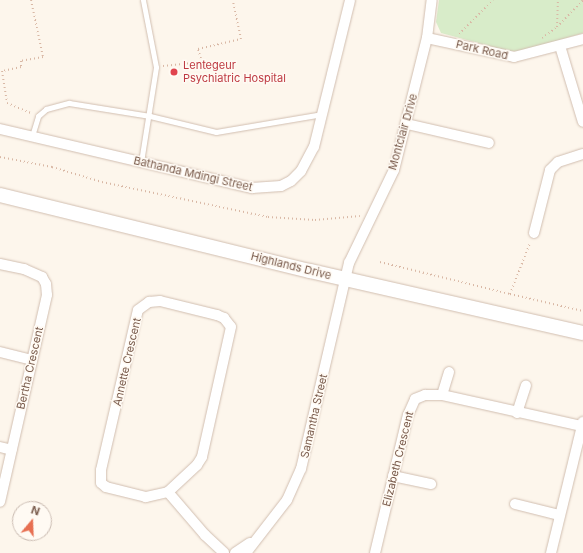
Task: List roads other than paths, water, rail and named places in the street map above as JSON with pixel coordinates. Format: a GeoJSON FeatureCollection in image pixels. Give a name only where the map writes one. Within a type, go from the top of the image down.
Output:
{"type":"FeatureCollection","features":[{"type":"Feature","properties":{"kind":"main road","name":"Highlands Drive"},"geometry":{"type":"LineString","coordinates":[[0,195],[344,279],[583,333]]}},
{"type":"Feature","properties":{"kind":"street","name":"Bathanda Mdingi Street"},"geometry":{"type":"LineString","coordinates":[[0,129],[252,188],[281,186],[291,181],[309,161],[323,113],[350,0]]}},
{"type":"Feature","properties":{"kind":"street","name":"Montclair Drive"},"geometry":{"type":"LineString","coordinates":[[344,279],[349,263],[372,211],[394,170],[407,124],[427,38],[432,0]]}},
{"type":"Feature","properties":{"kind":"street","name":"Park Road"},"geometry":{"type":"LineString","coordinates":[[427,38],[508,56],[533,54],[583,39]]}},
{"type":"Feature","properties":{"kind":"street"},"geometry":{"type":"LineString","coordinates":[[560,46],[583,122]]}},
{"type":"Feature","properties":{"kind":"street"},"geometry":{"type":"LineString","coordinates":[[407,124],[488,143]]}},
{"type":"Feature","properties":{"kind":"street"},"geometry":{"type":"LineString","coordinates":[[534,233],[550,170],[558,162],[583,154]]}},
{"type":"Feature","properties":{"kind":"street","name":"Bertha Crescent"},"geometry":{"type":"LineString","coordinates":[[0,264],[33,273],[46,284],[47,295],[0,502]]}},
{"type":"Feature","properties":{"kind":"street","name":"Samantha Street"},"geometry":{"type":"LineString","coordinates":[[246,553],[286,500],[301,469],[314,422],[344,279]]}},
{"type":"Feature","properties":{"kind":"street","name":"Annette Crescent"},"geometry":{"type":"LineString","coordinates":[[160,301],[217,315],[224,318],[231,327],[205,448],[197,465],[168,492],[146,498],[110,490],[101,483],[100,478],[103,457],[138,310],[149,302],[160,301]]}},
{"type":"Feature","properties":{"kind":"street"},"geometry":{"type":"LineString","coordinates":[[0,352],[32,360]]}},
{"type":"Feature","properties":{"kind":"street"},"geometry":{"type":"LineString","coordinates":[[442,395],[449,372]]}},
{"type":"Feature","properties":{"kind":"street"},"geometry":{"type":"LineString","coordinates":[[517,413],[526,385]]}},
{"type":"Feature","properties":{"kind":"street","name":"Elizabeth Crescent"},"geometry":{"type":"LineString","coordinates":[[375,553],[411,405],[420,396],[442,395],[517,413],[582,424]]}},
{"type":"Feature","properties":{"kind":"street"},"geometry":{"type":"LineString","coordinates":[[551,553],[582,424]]}},
{"type":"Feature","properties":{"kind":"street"},"geometry":{"type":"LineString","coordinates":[[0,447],[12,450]]}},
{"type":"Feature","properties":{"kind":"street"},"geometry":{"type":"LineString","coordinates":[[393,476],[431,484]]}},
{"type":"Feature","properties":{"kind":"street"},"geometry":{"type":"LineString","coordinates":[[168,492],[205,535],[224,553]]}},
{"type":"Feature","properties":{"kind":"street"},"geometry":{"type":"LineString","coordinates":[[516,504],[560,515]]}},
{"type":"Feature","properties":{"kind":"street"},"geometry":{"type":"LineString","coordinates":[[205,535],[216,553]]}},
{"type":"Feature","properties":{"kind":"street","name":"Samantha Street"},"geometry":{"type":"LineString","coordinates":[[235,553],[254,541]]}},
{"type":"Feature","properties":{"kind":"lane"},"geometry":{"type":"LineString","coordinates":[[141,162],[150,116],[156,67],[143,0]]}},
{"type":"Feature","properties":{"kind":"lane"},"geometry":{"type":"LineString","coordinates":[[32,136],[38,116],[46,109],[69,103],[150,116],[205,131],[227,132],[323,113]]}},
{"type":"Feature","properties":{"kind":"place","name":"Lentegeur Psychiatric Hospital"},"geometry":{"type":"Point","coordinates":[174,72]}}]}
